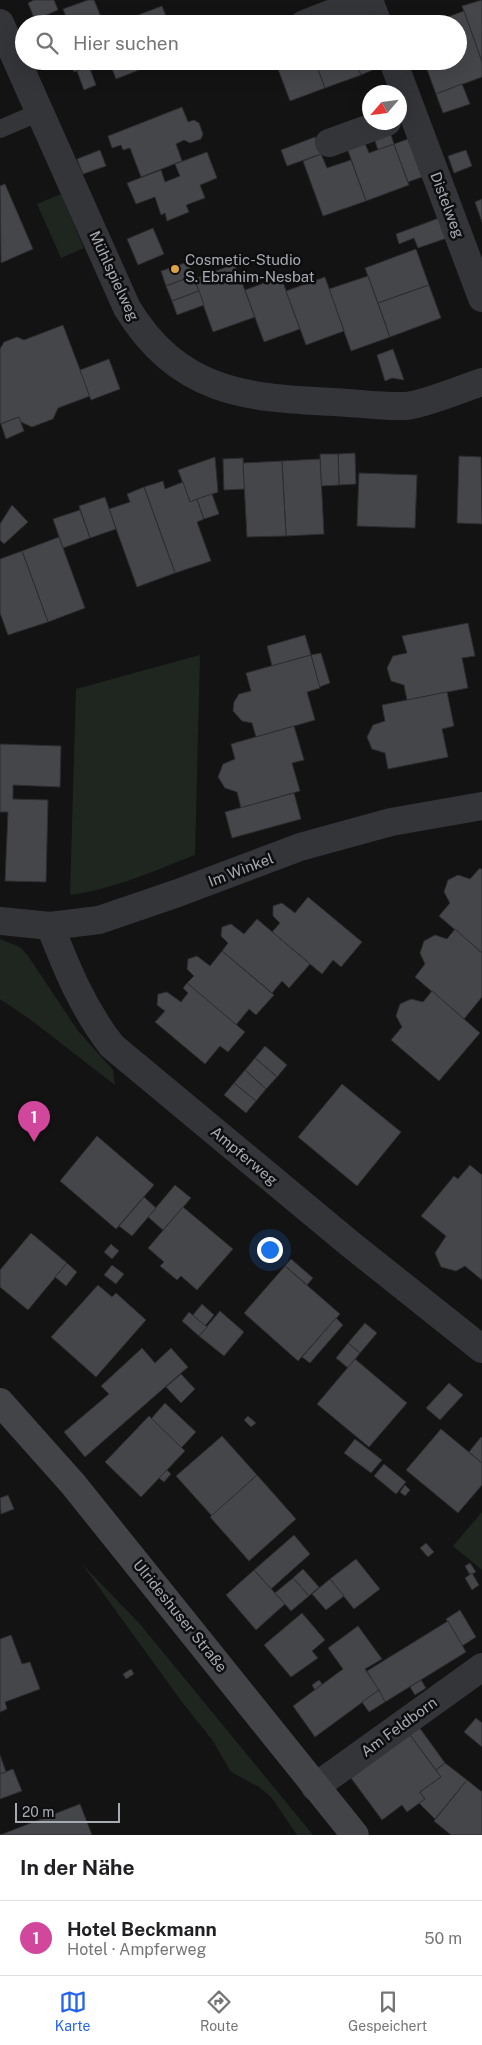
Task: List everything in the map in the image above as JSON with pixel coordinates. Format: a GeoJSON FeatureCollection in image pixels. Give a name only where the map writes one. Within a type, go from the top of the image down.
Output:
{"type":"FeatureCollection","features":[{"type":"Feature","properties":{"kind":"street"},"geometry":{"type":"LineString","coordinates":[[328,15],[368,0],[374,15]]}},
{"type":"Feature","properties":{"kind":"street","name":"Mühlspielweg"},"geometry":{"type":"LineString","coordinates":[[0,23],[15,56]]}},
{"type":"Feature","properties":{"kind":"street","name":"Mühlspielweg"},"geometry":{"type":"LineString","coordinates":[[21,70],[127,308],[137,324],[157,348],[189,371],[227,390],[256,397],[408,406],[482,382]]}},
{"type":"Feature","properties":{"kind":"street","name":"Distelweg"},"geometry":{"type":"LineString","coordinates":[[395,70],[399,85]]}},
{"type":"Feature","properties":{"kind":"street","name":"Distelweg"},"geometry":{"type":"LineString","coordinates":[[407,118],[482,298]]}},
{"type":"Feature","properties":{"kind":"street"},"geometry":{"type":"LineString","coordinates":[[329,143],[365,130]]}},
{"type":"Feature","properties":{"kind":"street","name":"Im Winkel"},"geometry":{"type":"LineString","coordinates":[[0,921],[50,926],[99,920],[178,893],[300,847],[391,822],[482,806]]}},
{"type":"Feature","properties":{"kind":"street","name":"Ampferweg"},"geometry":{"type":"LineString","coordinates":[[50,926],[71,980],[85,1006],[112,1046],[342,1237],[482,1349]]}},
{"type":"Feature","properties":{"kind":"street","name":"Ulrideshuser Straße"},"geometry":{"type":"LineString","coordinates":[[0,1402],[79,1491],[355,1835]]}},
{"type":"Feature","properties":{"kind":"street","name":"Am Feldborn"},"geometry":{"type":"LineString","coordinates":[[315,1787],[482,1667]]}},
{"type":"Feature","properties":{"kind":"lane"},"geometry":{"type":"LineString","coordinates":[[0,129],[40,112]]}},
{"type":"Feature","properties":{"kind":"shaded area"},"geometry":{"type":"Polygon","coordinates":[[[61,194],[84,248],[61,258],[37,204],[61,194]]]}},
{"type":"Feature","properties":{"kind":"shaded area"},"geometry":{"type":"Polygon","coordinates":[[[200,655],[195,855],[118,884],[70,895],[76,689],[200,655]]]}},
{"type":"Feature","properties":{"kind":"shaded area"},"geometry":{"type":"Polygon","coordinates":[[[0,939],[20,947],[28,956],[78,1031],[113,1070],[115,1085],[31,1020],[0,999],[0,939]]]}},
{"type":"Feature","properties":{"kind":"shaded area"},"geometry":{"type":"Polygon","coordinates":[[[482,1512],[482,1570],[453,1546],[482,1512]]]}},
{"type":"Feature","properties":{"kind":"shaded area"},"geometry":{"type":"Polygon","coordinates":[[[82,1564],[139,1623],[313,1835],[297,1835],[272,1798],[259,1787],[231,1772],[213,1741],[182,1702],[82,1564]]]}},
{"type":"Feature","properties":{"kind":"building"},"geometry":{"type":"Polygon","coordinates":[[[34,0],[54,0],[58,10],[46,15],[33,15],[28,3],[34,0]]]}},
{"type":"Feature","properties":{"kind":"building"},"geometry":{"type":"Polygon","coordinates":[[[88,0],[94,0],[100,15],[65,15],[63,9],[88,0]]]}},
{"type":"Feature","properties":{"kind":"building"},"geometry":{"type":"Polygon","coordinates":[[[482,0],[482,62],[467,20],[467,15],[465,15],[462,6],[482,0]]]}},
{"type":"Feature","properties":{"kind":"building"},"geometry":{"type":"Polygon","coordinates":[[[162,6],[166,15],[138,15],[162,6]]]}},
{"type":"Feature","properties":{"kind":"building"},"geometry":{"type":"Polygon","coordinates":[[[464,11],[465,15],[453,15],[464,11]]]}},
{"type":"Feature","properties":{"kind":"building"},"geometry":{"type":"Polygon","coordinates":[[[467,20],[482,62],[482,77],[436,94],[427,70],[467,70],[467,20]]]}},
{"type":"Feature","properties":{"kind":"building"},"geometry":{"type":"Polygon","coordinates":[[[90,70],[96,85],[84,90],[77,71],[90,70]]]}},
{"type":"Feature","properties":{"kind":"building"},"geometry":{"type":"Polygon","coordinates":[[[112,70],[139,70],[116,79],[112,70]]]}},
{"type":"Feature","properties":{"kind":"building"},"geometry":{"type":"Polygon","coordinates":[[[278,70],[318,70],[325,88],[290,101],[278,70]]]}},
{"type":"Feature","properties":{"kind":"building"},"geometry":{"type":"Polygon","coordinates":[[[318,70],[359,70],[361,75],[325,88],[318,70]]]}},
{"type":"Feature","properties":{"kind":"building"},"geometry":{"type":"Polygon","coordinates":[[[359,70],[373,70],[361,75],[359,70]]]}},
{"type":"Feature","properties":{"kind":"building"},"geometry":{"type":"Polygon","coordinates":[[[462,84],[470,104],[443,113],[436,94],[462,84]]]}},
{"type":"Feature","properties":{"kind":"building"},"geometry":{"type":"Polygon","coordinates":[[[182,107],[188,122],[194,120],[199,123],[203,134],[201,139],[190,143],[184,140],[176,144],[182,161],[141,177],[130,148],[123,150],[121,145],[112,148],[108,136],[182,107]]]}},
{"type":"Feature","properties":{"kind":"building"},"geometry":{"type":"Polygon","coordinates":[[[389,130],[394,144],[378,150],[373,135],[389,130]]]}},
{"type":"Feature","properties":{"kind":"building"},"geometry":{"type":"Polygon","coordinates":[[[315,137],[321,154],[287,166],[281,150],[315,137]]]}},
{"type":"Feature","properties":{"kind":"building"},"geometry":{"type":"Polygon","coordinates":[[[363,139],[369,153],[394,144],[409,185],[366,201],[346,145],[363,139]]]}},
{"type":"Feature","properties":{"kind":"building"},"geometry":{"type":"Polygon","coordinates":[[[408,139],[422,177],[408,182],[394,144],[408,139]]]}},
{"type":"Feature","properties":{"kind":"building"},"geometry":{"type":"Polygon","coordinates":[[[100,150],[106,166],[83,174],[77,159],[100,150]]]}},
{"type":"Feature","properties":{"kind":"building"},"geometry":{"type":"Polygon","coordinates":[[[466,150],[472,166],[454,173],[448,156],[466,150]]]}},
{"type":"Feature","properties":{"kind":"building"},"geometry":{"type":"Polygon","coordinates":[[[207,152],[217,178],[200,185],[205,198],[186,205],[189,212],[167,221],[165,213],[161,215],[155,197],[136,204],[127,183],[161,170],[165,182],[180,176],[175,164],[207,152]]]}},
{"type":"Feature","properties":{"kind":"building"},"geometry":{"type":"Polygon","coordinates":[[[321,154],[327,168],[351,160],[366,201],[323,216],[303,161],[321,154]]]}},
{"type":"Feature","properties":{"kind":"building"},"geometry":{"type":"Polygon","coordinates":[[[5,184],[33,249],[1,263],[0,186],[5,184]]]}},
{"type":"Feature","properties":{"kind":"building"},"geometry":{"type":"Polygon","coordinates":[[[482,199],[482,222],[475,202],[482,199]]]}},
{"type":"Feature","properties":{"kind":"building"},"geometry":{"type":"Polygon","coordinates":[[[439,218],[447,238],[418,248],[414,238],[399,244],[396,234],[439,218]]]}},
{"type":"Feature","properties":{"kind":"building"},"geometry":{"type":"Polygon","coordinates":[[[153,228],[164,254],[138,265],[127,239],[153,228]]]}},
{"type":"Feature","properties":{"kind":"building"},"geometry":{"type":"Polygon","coordinates":[[[416,249],[429,285],[378,303],[365,268],[416,249]]]}},
{"type":"Feature","properties":{"kind":"building"},"geometry":{"type":"Polygon","coordinates":[[[188,262],[193,276],[166,286],[161,271],[188,262]]]}},
{"type":"Feature","properties":{"kind":"building"},"geometry":{"type":"Polygon","coordinates":[[[235,264],[255,317],[213,332],[194,279],[235,264]]]}},
{"type":"Feature","properties":{"kind":"building"},"geometry":{"type":"Polygon","coordinates":[[[193,276],[199,291],[172,301],[166,286],[193,276]]]}},
{"type":"Feature","properties":{"kind":"building"},"geometry":{"type":"Polygon","coordinates":[[[368,276],[390,337],[351,351],[329,289],[368,276]]]}},
{"type":"Feature","properties":{"kind":"building"},"geometry":{"type":"Polygon","coordinates":[[[281,277],[300,329],[264,342],[245,290],[281,277]]]}},
{"type":"Feature","properties":{"kind":"building"},"geometry":{"type":"Polygon","coordinates":[[[325,277],[344,331],[306,345],[286,291],[325,277]]]}},
{"type":"Feature","properties":{"kind":"building"},"geometry":{"type":"Polygon","coordinates":[[[429,285],[441,318],[390,337],[378,303],[429,285]]]}},
{"type":"Feature","properties":{"kind":"building"},"geometry":{"type":"Polygon","coordinates":[[[199,291],[204,305],[177,315],[172,301],[199,291]]]}},
{"type":"Feature","properties":{"kind":"building"},"geometry":{"type":"Polygon","coordinates":[[[63,325],[90,396],[58,408],[53,419],[32,427],[21,422],[19,417],[0,424],[0,349],[4,342],[17,337],[24,340],[63,325]]]}},
{"type":"Feature","properties":{"kind":"building"},"geometry":{"type":"Polygon","coordinates":[[[393,349],[404,380],[392,378],[385,381],[377,355],[393,349]]]}},
{"type":"Feature","properties":{"kind":"building"},"geometry":{"type":"Polygon","coordinates":[[[109,359],[120,389],[91,400],[80,370],[109,359]]]}},
{"type":"Feature","properties":{"kind":"building"},"geometry":{"type":"Polygon","coordinates":[[[19,417],[24,431],[6,439],[1,424],[19,417]]]}},
{"type":"Feature","properties":{"kind":"building"},"geometry":{"type":"Polygon","coordinates":[[[355,453],[356,484],[339,485],[338,454],[355,453]]]}},
{"type":"Feature","properties":{"kind":"building"},"geometry":{"type":"Polygon","coordinates":[[[320,454],[338,454],[339,485],[321,486],[320,454]]]}},
{"type":"Feature","properties":{"kind":"building"},"geometry":{"type":"Polygon","coordinates":[[[459,456],[481,457],[482,524],[457,523],[459,456]]]}},
{"type":"Feature","properties":{"kind":"building"},"geometry":{"type":"Polygon","coordinates":[[[215,457],[218,492],[190,502],[178,470],[215,457]]]}},
{"type":"Feature","properties":{"kind":"building"},"geometry":{"type":"Polygon","coordinates":[[[243,458],[245,489],[224,490],[223,459],[243,458]]]}},
{"type":"Feature","properties":{"kind":"building"},"geometry":{"type":"Polygon","coordinates":[[[320,459],[324,534],[286,536],[282,461],[320,459]]]}},
{"type":"Feature","properties":{"kind":"building"},"geometry":{"type":"Polygon","coordinates":[[[282,461],[286,536],[247,537],[243,463],[282,461]]]}},
{"type":"Feature","properties":{"kind":"building"},"geometry":{"type":"Polygon","coordinates":[[[359,473],[417,475],[415,528],[357,526],[359,473]]]}},
{"type":"Feature","properties":{"kind":"building"},"geometry":{"type":"Polygon","coordinates":[[[163,481],[165,489],[183,482],[190,502],[197,499],[204,519],[197,522],[211,561],[175,573],[144,487],[163,481]]]}},
{"type":"Feature","properties":{"kind":"building"},"geometry":{"type":"Polygon","coordinates":[[[144,487],[175,573],[137,587],[109,509],[130,502],[127,494],[144,487]]]}},
{"type":"Feature","properties":{"kind":"building"},"geometry":{"type":"Polygon","coordinates":[[[212,494],[219,514],[204,519],[197,499],[212,494]]]}},
{"type":"Feature","properties":{"kind":"building"},"geometry":{"type":"Polygon","coordinates":[[[105,497],[116,529],[90,538],[79,506],[105,497]]]}},
{"type":"Feature","properties":{"kind":"building"},"geometry":{"type":"Polygon","coordinates":[[[12,505],[28,522],[4,544],[0,540],[0,524],[12,505]]]}},
{"type":"Feature","properties":{"kind":"building"},"geometry":{"type":"Polygon","coordinates":[[[80,510],[90,538],[63,548],[53,519],[80,510]]]}},
{"type":"Feature","properties":{"kind":"building"},"geometry":{"type":"Polygon","coordinates":[[[59,537],[85,608],[48,622],[22,551],[59,537]]]}},
{"type":"Feature","properties":{"kind":"building"},"geometry":{"type":"Polygon","coordinates":[[[22,551],[48,622],[8,635],[0,613],[0,559],[22,551]]]}},
{"type":"Feature","properties":{"kind":"building"},"geometry":{"type":"Polygon","coordinates":[[[468,623],[475,656],[462,658],[468,688],[407,700],[404,685],[391,681],[387,668],[393,656],[407,653],[402,636],[468,623]]]}},
{"type":"Feature","properties":{"kind":"building"},"geometry":{"type":"Polygon","coordinates":[[[305,635],[311,655],[272,666],[267,646],[305,635]]]}},
{"type":"Feature","properties":{"kind":"building"},"geometry":{"type":"Polygon","coordinates":[[[321,653],[330,683],[319,687],[311,655],[321,653]]]}},
{"type":"Feature","properties":{"kind":"building"},"geometry":{"type":"Polygon","coordinates":[[[311,655],[320,688],[307,692],[315,720],[256,737],[252,723],[242,721],[233,711],[234,702],[239,694],[251,691],[246,673],[311,655]]]}},
{"type":"Feature","properties":{"kind":"building"},"geometry":{"type":"Polygon","coordinates":[[[447,692],[454,726],[442,729],[448,757],[388,769],[385,753],[372,749],[367,737],[373,725],[385,721],[382,705],[447,692]]]}},
{"type":"Feature","properties":{"kind":"building"},"geometry":{"type":"Polygon","coordinates":[[[294,726],[304,760],[292,763],[300,791],[241,808],[237,792],[225,788],[218,777],[223,764],[235,759],[231,744],[294,726]]]}},
{"type":"Feature","properties":{"kind":"building"},"geometry":{"type":"Polygon","coordinates":[[[0,744],[61,746],[60,787],[13,785],[13,799],[48,800],[46,882],[5,881],[8,812],[0,812],[0,744]]]}},
{"type":"Feature","properties":{"kind":"building"},"geometry":{"type":"Polygon","coordinates":[[[294,793],[301,819],[232,838],[225,812],[294,793]]]}},
{"type":"Feature","properties":{"kind":"building"},"geometry":{"type":"Polygon","coordinates":[[[480,868],[482,870],[482,953],[439,916],[450,903],[444,892],[448,880],[458,875],[470,879],[480,868]]]}},
{"type":"Feature","properties":{"kind":"building"},"geometry":{"type":"Polygon","coordinates":[[[308,897],[362,942],[341,967],[333,960],[322,974],[272,932],[280,923],[273,916],[273,906],[282,903],[295,913],[308,897]]]}},
{"type":"Feature","properties":{"kind":"building"},"geometry":{"type":"Polygon","coordinates":[[[257,919],[310,964],[289,988],[282,981],[272,993],[222,951],[228,943],[221,936],[222,927],[231,924],[244,934],[257,919]]]}},
{"type":"Feature","properties":{"kind":"building"},"geometry":{"type":"Polygon","coordinates":[[[455,929],[482,953],[482,997],[464,1019],[415,977],[425,964],[420,953],[424,941],[435,935],[447,939],[455,929]]]}},
{"type":"Feature","properties":{"kind":"building"},"geometry":{"type":"Polygon","coordinates":[[[222,951],[274,995],[256,1015],[249,1009],[236,1025],[187,983],[194,976],[187,969],[188,959],[197,956],[210,966],[222,951]]]}},
{"type":"Feature","properties":{"kind":"building"},"geometry":{"type":"Polygon","coordinates":[[[187,983],[245,1032],[228,1052],[220,1046],[205,1064],[155,1022],[165,1011],[157,1005],[158,994],[167,992],[181,1002],[188,993],[183,988],[187,983]]]}},
{"type":"Feature","properties":{"kind":"building"},"geometry":{"type":"Polygon","coordinates":[[[432,991],[480,1033],[439,1081],[391,1040],[402,1027],[396,1016],[400,1004],[411,999],[423,1002],[432,991]]]}},
{"type":"Feature","properties":{"kind":"building"},"geometry":{"type":"Polygon","coordinates":[[[265,1046],[287,1065],[277,1077],[255,1058],[265,1046]]]}},
{"type":"Feature","properties":{"kind":"building"},"geometry":{"type":"Polygon","coordinates":[[[255,1058],[277,1077],[266,1089],[245,1070],[255,1058]]]}},
{"type":"Feature","properties":{"kind":"building"},"geometry":{"type":"Polygon","coordinates":[[[245,1070],[266,1089],[256,1101],[234,1083],[245,1070]]]}},
{"type":"Feature","properties":{"kind":"building"},"geometry":{"type":"Polygon","coordinates":[[[234,1083],[256,1101],[246,1113],[224,1095],[234,1083]]]}},
{"type":"Feature","properties":{"kind":"building"},"geometry":{"type":"Polygon","coordinates":[[[342,1084],[401,1132],[357,1186],[298,1137],[342,1084]]]}},
{"type":"Feature","properties":{"kind":"building"},"geometry":{"type":"Polygon","coordinates":[[[97,1136],[154,1185],[116,1229],[60,1181],[97,1136]]]}},
{"type":"Feature","properties":{"kind":"building"},"geometry":{"type":"Polygon","coordinates":[[[470,1165],[482,1175],[482,1280],[465,1266],[456,1271],[441,1267],[435,1253],[446,1236],[421,1216],[454,1176],[458,1179],[470,1165]]]}},
{"type":"Feature","properties":{"kind":"building"},"geometry":{"type":"Polygon","coordinates":[[[175,1185],[191,1198],[163,1230],[148,1217],[175,1185]]]}},
{"type":"Feature","properties":{"kind":"building"},"geometry":{"type":"Polygon","coordinates":[[[144,1197],[156,1208],[132,1236],[119,1226],[144,1197]]]}},
{"type":"Feature","properties":{"kind":"building"},"geometry":{"type":"Polygon","coordinates":[[[183,1207],[233,1249],[197,1290],[181,1276],[177,1280],[160,1266],[164,1262],[148,1248],[183,1207]]]}},
{"type":"Feature","properties":{"kind":"building"},"geometry":{"type":"Polygon","coordinates":[[[31,1233],[67,1263],[28,1310],[0,1287],[0,1270],[31,1233]]]}},
{"type":"Feature","properties":{"kind":"building"},"geometry":{"type":"Polygon","coordinates":[[[111,1244],[119,1251],[112,1259],[104,1252],[111,1244]]]}},
{"type":"Feature","properties":{"kind":"building"},"geometry":{"type":"Polygon","coordinates":[[[291,1259],[313,1278],[307,1285],[285,1266],[291,1259]]]}},
{"type":"Feature","properties":{"kind":"building"},"geometry":{"type":"Polygon","coordinates":[[[67,1263],[77,1272],[66,1286],[55,1277],[67,1263]]]}},
{"type":"Feature","properties":{"kind":"building"},"geometry":{"type":"Polygon","coordinates":[[[112,1265],[124,1274],[116,1284],[104,1275],[112,1265]]]}},
{"type":"Feature","properties":{"kind":"building"},"geometry":{"type":"Polygon","coordinates":[[[285,1266],[340,1314],[298,1361],[244,1313],[285,1266]]]}},
{"type":"Feature","properties":{"kind":"building"},"geometry":{"type":"Polygon","coordinates":[[[98,1285],[112,1297],[116,1293],[146,1320],[96,1377],[51,1337],[98,1285]]]}},
{"type":"Feature","properties":{"kind":"building"},"geometry":{"type":"Polygon","coordinates":[[[202,1304],[214,1315],[205,1326],[193,1315],[202,1304]]]}},
{"type":"Feature","properties":{"kind":"building"},"geometry":{"type":"Polygon","coordinates":[[[220,1311],[244,1332],[224,1356],[199,1336],[220,1311]]]}},
{"type":"Feature","properties":{"kind":"building"},"geometry":{"type":"Polygon","coordinates":[[[189,1312],[207,1327],[199,1336],[182,1321],[189,1312]]]}},
{"type":"Feature","properties":{"kind":"building"},"geometry":{"type":"Polygon","coordinates":[[[336,1318],[343,1325],[310,1363],[302,1357],[336,1318]]]}},
{"type":"Feature","properties":{"kind":"building"},"geometry":{"type":"Polygon","coordinates":[[[365,1323],[377,1333],[360,1353],[348,1343],[365,1323]]]}},
{"type":"Feature","properties":{"kind":"building"},"geometry":{"type":"Polygon","coordinates":[[[348,1343],[360,1353],[348,1368],[336,1358],[348,1343]]]}},
{"type":"Feature","properties":{"kind":"building"},"geometry":{"type":"Polygon","coordinates":[[[142,1348],[155,1363],[171,1348],[188,1367],[85,1457],[64,1432],[109,1394],[101,1386],[142,1348]]]}},
{"type":"Feature","properties":{"kind":"building"},"geometry":{"type":"Polygon","coordinates":[[[355,1359],[407,1403],[369,1447],[317,1404],[355,1359]]]}},
{"type":"Feature","properties":{"kind":"building"},"geometry":{"type":"Polygon","coordinates":[[[181,1374],[195,1389],[181,1403],[166,1387],[181,1374]]]}},
{"type":"Feature","properties":{"kind":"building"},"geometry":{"type":"Polygon","coordinates":[[[449,1383],[463,1395],[440,1420],[426,1408],[449,1383]]]}},
{"type":"Feature","properties":{"kind":"building"},"geometry":{"type":"Polygon","coordinates":[[[165,1403],[196,1432],[181,1448],[151,1419],[165,1403]]]}},
{"type":"Feature","properties":{"kind":"building"},"geometry":{"type":"Polygon","coordinates":[[[149,1416],[185,1451],[141,1497],[105,1462],[149,1416]]]}},
{"type":"Feature","properties":{"kind":"building"},"geometry":{"type":"Polygon","coordinates":[[[248,1416],[256,1423],[251,1427],[244,1420],[248,1416]]]}},
{"type":"Feature","properties":{"kind":"building"},"geometry":{"type":"Polygon","coordinates":[[[441,1429],[482,1463],[482,1485],[458,1513],[406,1470],[441,1429]]]}},
{"type":"Feature","properties":{"kind":"building"},"geometry":{"type":"Polygon","coordinates":[[[222,1436],[257,1475],[212,1516],[176,1476],[222,1436]]]}},
{"type":"Feature","properties":{"kind":"building"},"geometry":{"type":"Polygon","coordinates":[[[482,1438],[482,1463],[469,1452],[482,1438]]]}},
{"type":"Feature","properties":{"kind":"building"},"geometry":{"type":"Polygon","coordinates":[[[355,1439],[382,1460],[371,1473],[344,1453],[355,1439]]]}},
{"type":"Feature","properties":{"kind":"building"},"geometry":{"type":"Polygon","coordinates":[[[384,1464],[406,1482],[396,1494],[374,1476],[384,1464]]]}},
{"type":"Feature","properties":{"kind":"building"},"geometry":{"type":"Polygon","coordinates":[[[167,1470],[171,1474],[164,1482],[159,1478],[167,1470]]]}},
{"type":"Feature","properties":{"kind":"building"},"geometry":{"type":"Polygon","coordinates":[[[257,1475],[296,1519],[249,1561],[210,1517],[257,1475]]]}},
{"type":"Feature","properties":{"kind":"building"},"geometry":{"type":"Polygon","coordinates":[[[405,1485],[410,1490],[405,1496],[400,1492],[405,1485]]]}},
{"type":"Feature","properties":{"kind":"building"},"geometry":{"type":"Polygon","coordinates":[[[8,1495],[14,1509],[1,1514],[0,1498],[8,1495]]]}},
{"type":"Feature","properties":{"kind":"building"},"geometry":{"type":"Polygon","coordinates":[[[294,1535],[310,1554],[271,1589],[254,1570],[294,1535]]]}},
{"type":"Feature","properties":{"kind":"building"},"geometry":{"type":"Polygon","coordinates":[[[426,1543],[434,1552],[428,1557],[420,1548],[426,1543]]]}},
{"type":"Feature","properties":{"kind":"building"},"geometry":{"type":"Polygon","coordinates":[[[356,1559],[380,1589],[354,1609],[330,1579],[356,1559]]]}},
{"type":"Feature","properties":{"kind":"building"},"geometry":{"type":"Polygon","coordinates":[[[470,1563],[476,1572],[470,1575],[465,1566],[470,1563]]]}},
{"type":"Feature","properties":{"kind":"building"},"geometry":{"type":"Polygon","coordinates":[[[303,1569],[319,1587],[309,1596],[293,1578],[303,1569]]]}},
{"type":"Feature","properties":{"kind":"building"},"geometry":{"type":"Polygon","coordinates":[[[254,1570],[285,1604],[256,1630],[226,1595],[254,1570]]]}},
{"type":"Feature","properties":{"kind":"building"},"geometry":{"type":"Polygon","coordinates":[[[472,1573],[479,1585],[472,1590],[465,1578],[472,1573]]]}},
{"type":"Feature","properties":{"kind":"building"},"geometry":{"type":"Polygon","coordinates":[[[293,1578],[309,1596],[291,1611],[275,1593],[293,1578]]]}},
{"type":"Feature","properties":{"kind":"building"},"geometry":{"type":"Polygon","coordinates":[[[330,1579],[344,1596],[326,1610],[312,1594],[330,1579]]]}},
{"type":"Feature","properties":{"kind":"building"},"geometry":{"type":"Polygon","coordinates":[[[460,1610],[476,1637],[462,1646],[446,1619],[460,1610]]]}},
{"type":"Feature","properties":{"kind":"building"},"geometry":{"type":"Polygon","coordinates":[[[302,1613],[325,1640],[312,1651],[318,1658],[291,1677],[264,1645],[302,1613]]]}},
{"type":"Feature","properties":{"kind":"building"},"geometry":{"type":"Polygon","coordinates":[[[448,1621],[466,1652],[385,1702],[367,1671],[448,1621]]]}},
{"type":"Feature","properties":{"kind":"building"},"geometry":{"type":"Polygon","coordinates":[[[358,1626],[382,1659],[365,1669],[379,1690],[315,1737],[293,1706],[343,1669],[328,1648],[358,1626]]]}},
{"type":"Feature","properties":{"kind":"building"},"geometry":{"type":"Polygon","coordinates":[[[11,1635],[22,1664],[30,1662],[40,1689],[5,1702],[7,1709],[0,1712],[0,1639],[11,1635]]]}},
{"type":"Feature","properties":{"kind":"building"},"geometry":{"type":"Polygon","coordinates":[[[131,1669],[134,1674],[126,1679],[123,1674],[131,1669]]]}},
{"type":"Feature","properties":{"kind":"building"},"geometry":{"type":"Polygon","coordinates":[[[319,1680],[322,1684],[315,1690],[312,1685],[319,1680]]]}},
{"type":"Feature","properties":{"kind":"building"},"geometry":{"type":"Polygon","coordinates":[[[421,1680],[426,1688],[415,1695],[410,1687],[421,1680]]]}},
{"type":"Feature","properties":{"kind":"building"},"geometry":{"type":"Polygon","coordinates":[[[379,1690],[385,1702],[369,1712],[362,1702],[379,1690]]]}},
{"type":"Feature","properties":{"kind":"building"},"geometry":{"type":"Polygon","coordinates":[[[476,1718],[482,1723],[482,1747],[464,1732],[476,1718]]]}},
{"type":"Feature","properties":{"kind":"building"},"geometry":{"type":"Polygon","coordinates":[[[419,1727],[445,1763],[436,1770],[410,1735],[419,1727]]]}},
{"type":"Feature","properties":{"kind":"building"},"geometry":{"type":"Polygon","coordinates":[[[410,1735],[441,1777],[420,1792],[425,1799],[407,1812],[402,1805],[382,1820],[351,1778],[410,1735]]]}},
{"type":"Feature","properties":{"kind":"building"},"geometry":{"type":"Polygon","coordinates":[[[0,1755],[6,1772],[0,1774],[0,1755]]]}},
{"type":"Feature","properties":{"kind":"building"},"geometry":{"type":"Polygon","coordinates":[[[445,1763],[467,1780],[435,1819],[419,1803],[425,1799],[420,1792],[441,1777],[436,1770],[445,1763]]]}},
{"type":"Feature","properties":{"kind":"building"},"geometry":{"type":"Polygon","coordinates":[[[13,1769],[22,1791],[0,1799],[0,1774],[13,1769]]]}},
{"type":"Feature","properties":{"kind":"building"},"geometry":{"type":"Polygon","coordinates":[[[467,1780],[482,1792],[482,1835],[451,1835],[434,1821],[467,1780]]]}},
{"type":"Feature","properties":{"kind":"building"},"geometry":{"type":"Polygon","coordinates":[[[80,1804],[92,1835],[0,1835],[80,1804]]]}},
{"type":"Feature","properties":{"kind":"place","name":"Cosmetic-Studio S. Ebrahim-Nesbat"},"geometry":{"type":"Point","coordinates":[175,269]}},
{"type":"Feature","properties":{"kind":"place","name":"Hotel Beckmann"},"geometry":{"type":"Point","coordinates":[34,1142]}}]}
